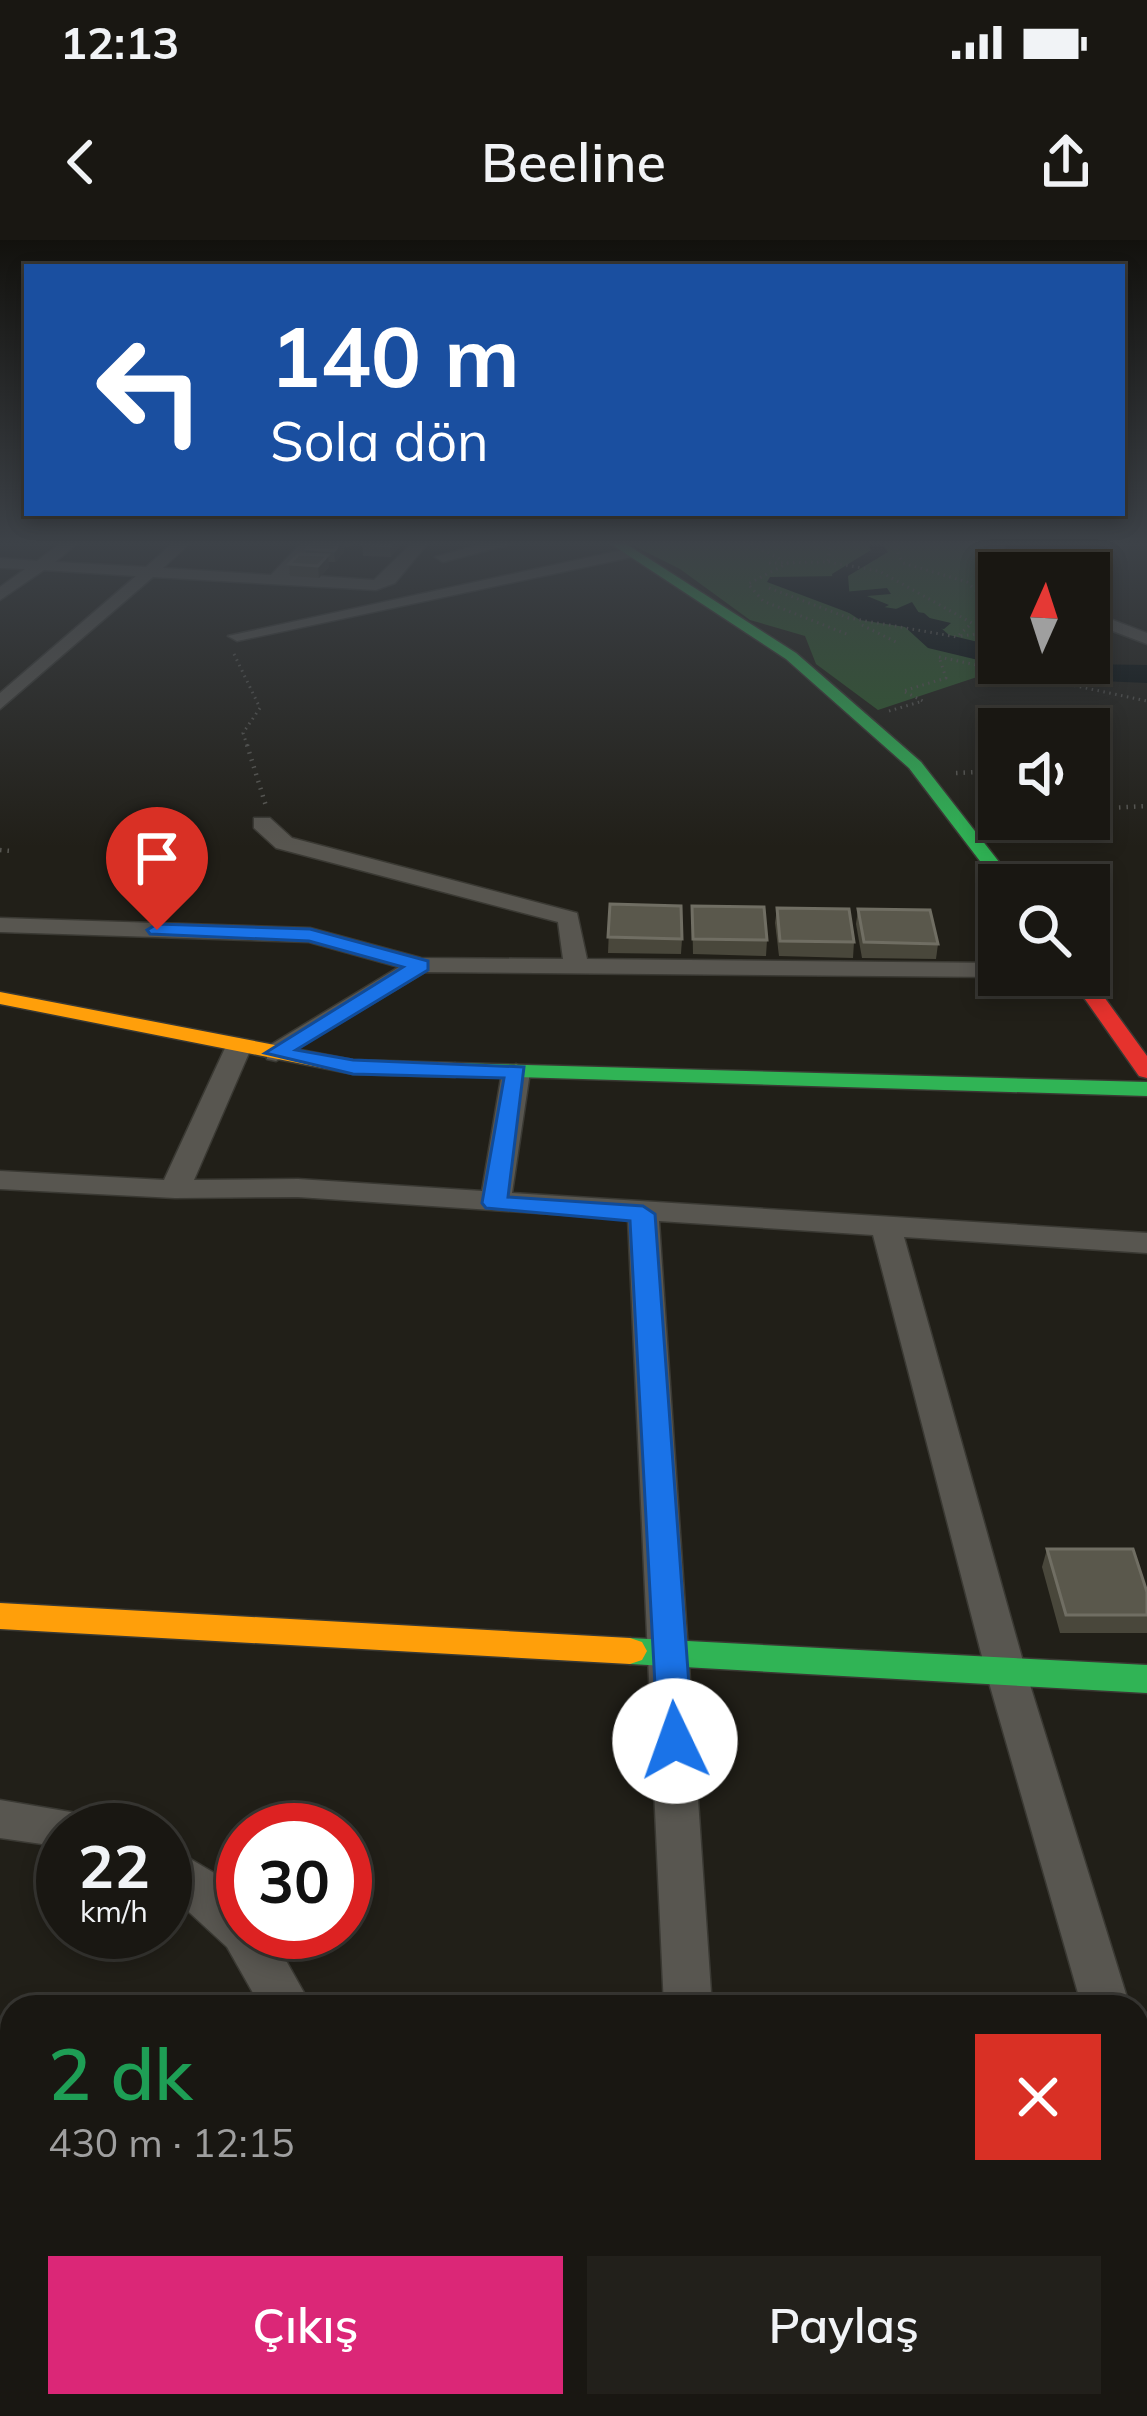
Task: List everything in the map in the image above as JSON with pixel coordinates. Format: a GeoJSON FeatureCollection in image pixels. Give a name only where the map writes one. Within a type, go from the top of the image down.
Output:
{"type":"FeatureCollection","features":[{"type":"Feature","properties":{"kind":"street"},"geometry":{"type":"LineString","coordinates":[[0,703],[69,644]]}},
{"type":"Feature","properties":{"kind":"street"},"geometry":{"type":"LineString","coordinates":[[772,644],[922,774],[992,864]]}},
{"type":"Feature","properties":{"kind":"street"},"geometry":{"type":"LineString","coordinates":[[0,665],[42,667]]}},
{"type":"Feature","properties":{"kind":"street"},"geometry":{"type":"LineString","coordinates":[[262,823],[284,843],[569,918],[576,967]]}},
{"type":"Feature","properties":{"kind":"street"},"geometry":{"type":"LineString","coordinates":[[0,925],[310,935],[421,965],[978,970]]}},
{"type":"Feature","properties":{"kind":"street"},"geometry":{"type":"LineString","coordinates":[[276,1053],[421,965]]}},
{"type":"Feature","properties":{"kind":"street"},"geometry":{"type":"LineString","coordinates":[[1093,996],[1147,1070]]}},
{"type":"Feature","properties":{"kind":"street"},"geometry":{"type":"LineString","coordinates":[[0,998],[353,1067],[1147,1089]]}},
{"type":"Feature","properties":{"kind":"street"},"geometry":{"type":"LineString","coordinates":[[175,1189],[238,1046]]}},
{"type":"Feature","properties":{"kind":"street"},"geometry":{"type":"LineString","coordinates":[[495,1203],[516,1072]]}},
{"type":"Feature","properties":{"kind":"street"},"geometry":{"type":"LineString","coordinates":[[0,1180],[175,1189],[298,1188],[1146,1244]]}},
{"type":"Feature","properties":{"kind":"street"},"geometry":{"type":"LineString","coordinates":[[643,1214],[687,1995]]}},
{"type":"Feature","properties":{"kind":"street"},"geometry":{"type":"LineString","coordinates":[[886,1227],[1006,1672],[1102,1995]]}},
{"type":"Feature","properties":{"kind":"street"},"geometry":{"type":"LineString","coordinates":[[0,1616],[1147,1679]]}},
{"type":"Feature","properties":{"kind":"street"},"geometry":{"type":"LineString","coordinates":[[0,1819],[36,1824]]}},
{"type":"Feature","properties":{"kind":"street"},"geometry":{"type":"LineString","coordinates":[[192,1883],[216,1903]]}},
{"type":"Feature","properties":{"kind":"street"},"geometry":{"type":"LineString","coordinates":[[260,1959],[281,1995]]}},
{"type":"Feature","properties":{"kind":"path"},"geometry":{"type":"LineString","coordinates":[[228,644],[260,708],[243,733],[269,814],[262,823]]}},
{"type":"Feature","properties":{"kind":"path"},"geometry":{"type":"LineString","coordinates":[[862,719],[922,701],[903,691],[946,678],[939,656],[1147,701]]}},
{"type":"Feature","properties":{"kind":"path"},"geometry":{"type":"LineString","coordinates":[[922,774],[978,772]]}},
{"type":"Feature","properties":{"kind":"path"},"geometry":{"type":"LineString","coordinates":[[1110,808],[1147,806]]}},
{"type":"Feature","properties":{"kind":"path"},"geometry":{"type":"LineString","coordinates":[[0,850],[11,851]]}},
{"type":"Feature","properties":{"kind":"green space"},"geometry":{"type":"Polygon","coordinates":[[[808,644],[978,644],[978,677],[878,710],[816,664],[808,644]]]}},
{"type":"Feature","properties":{"kind":"building"},"geometry":{"type":"Polygon","coordinates":[[[610,904],[681,906],[682,939],[608,937],[610,904]]]}},
{"type":"Feature","properties":{"kind":"building"},"geometry":{"type":"Polygon","coordinates":[[[692,906],[764,907],[767,940],[693,939],[692,906]]]}},
{"type":"Feature","properties":{"kind":"building"},"geometry":{"type":"Polygon","coordinates":[[[777,908],[849,909],[854,942],[780,941],[777,908]]]}},
{"type":"Feature","properties":{"kind":"building"},"geometry":{"type":"Polygon","coordinates":[[[858,909],[930,910],[938,944],[864,942],[858,909]]]}},
{"type":"Feature","properties":{"kind":"building"},"geometry":{"type":"Polygon","coordinates":[[[1047,1549],[1133,1549],[1147,1592],[1147,1615],[1066,1615],[1047,1549]]]}},
{"type":"Feature","properties":{"kind":"waterway"},"geometry":{"type":"LineString","coordinates":[[946,644],[978,651]]}},
{"type":"Feature","properties":{"kind":"waterway"},"geometry":{"type":"LineString","coordinates":[[1110,672],[1147,674]]}},
{"type":"Feature","properties":{"kind":"traffic: fast"},"geometry":{"type":"LineString","coordinates":[[772,644],[915,765],[992,864]]}},
{"type":"Feature","properties":{"kind":"traffic: fast"},"geometry":{"type":"LineString","coordinates":[[455,1070],[1147,1089]]}},
{"type":"Feature","properties":{"kind":"traffic: fast"},"geometry":{"type":"LineString","coordinates":[[630,1651],[1147,1679]]}},
{"type":"Feature","properties":{"kind":"traffic: slow"},"geometry":{"type":"LineString","coordinates":[[0,998],[353,1067],[455,1070]]}},
{"type":"Feature","properties":{"kind":"traffic: slow"},"geometry":{"type":"LineString","coordinates":[[0,1616],[630,1651]]}},
{"type":"Feature","properties":{"kind":"traffic: jam"},"geometry":{"type":"LineString","coordinates":[[1093,996],[1147,1071]]}},
{"type":"Feature","properties":{"kind":"route"},"geometry":{"type":"LineString","coordinates":[[157,930],[310,935],[421,965],[276,1053],[353,1067],[516,1072],[495,1203],[643,1214],[675,1741]]}}]}
